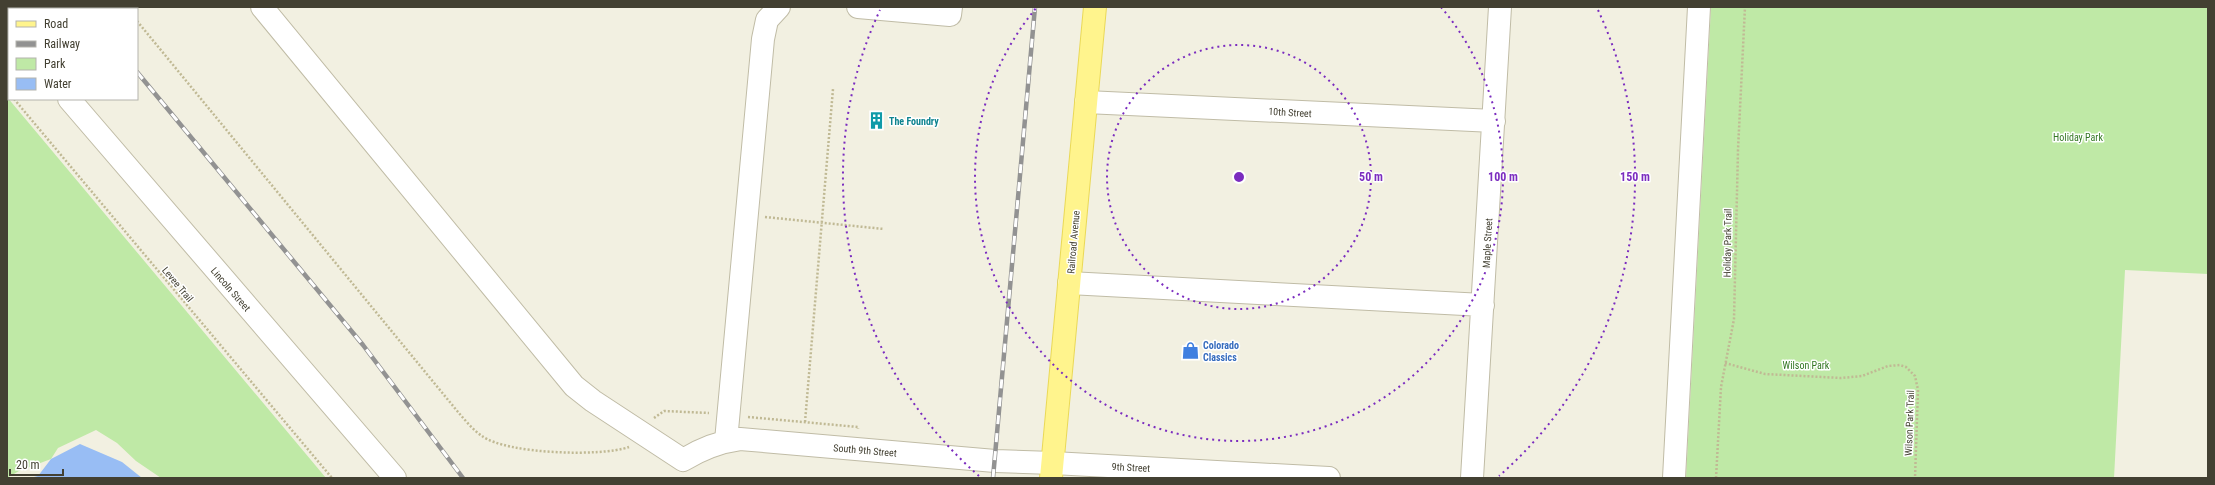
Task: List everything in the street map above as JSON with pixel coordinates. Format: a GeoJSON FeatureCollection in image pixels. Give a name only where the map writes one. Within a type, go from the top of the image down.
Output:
{"type":"FeatureCollection","features":[{"type":"Feature","properties":{"kind":"main road","name":"Railroad Avenue"},"geometry":{"type":"LineString","coordinates":[[1052,470],[1095,7]]}},
{"type":"Feature","properties":{"kind":"street","name":"South 9th Street"},"geometry":{"type":"LineString","coordinates":[[262,7],[574,386],[593,401],[683,460],[701,449],[726,441],[740,439],[994,461],[1052,470]]}},
{"type":"Feature","properties":{"kind":"street"},"geometry":{"type":"LineString","coordinates":[[726,441],[763,36],[767,20],[779,7]]}},
{"type":"Feature","properties":{"kind":"street"},"geometry":{"type":"LineString","coordinates":[[858,7],[950,15],[951,7]]}},
{"type":"Feature","properties":{"kind":"street","name":"Maple Street"},"geometry":{"type":"LineString","coordinates":[[1472,478],[1500,7]]}},
{"type":"Feature","properties":{"kind":"street"},"geometry":{"type":"LineString","coordinates":[[1674,478],[1700,7]]}},
{"type":"Feature","properties":{"kind":"street","name":"Lincoln Street"},"geometry":{"type":"LineString","coordinates":[[70,100],[395,478]]}},
{"type":"Feature","properties":{"kind":"street","name":"10th Street"},"geometry":{"type":"LineString","coordinates":[[1086,102],[1494,121]]}},
{"type":"Feature","properties":{"kind":"street"},"geometry":{"type":"LineString","coordinates":[[1069,283],[1483,305]]}},
{"type":"Feature","properties":{"kind":"street","name":"9th Street"},"geometry":{"type":"LineString","coordinates":[[1052,470],[1328,478]]}},
{"type":"Feature","properties":{"kind":"path","name":"Holiday Park Trail"},"geometry":{"type":"LineString","coordinates":[[1716,478],[1721,387],[1734,318],[1738,158],[1745,7]]}},
{"type":"Feature","properties":{"kind":"path"},"geometry":{"type":"LineString","coordinates":[[805,422],[833,89]]}},
{"type":"Feature","properties":{"kind":"path","name":"Levee Trail"},"geometry":{"type":"LineString","coordinates":[[15,100],[332,478]]}},
{"type":"Feature","properties":{"kind":"path"},"geometry":{"type":"LineString","coordinates":[[747,216],[884,229]]}},
{"type":"Feature","properties":{"kind":"path","name":"Wilson Park Trail"},"geometry":{"type":"LineString","coordinates":[[1725,363],[1765,374],[1841,378],[1871,374],[1888,366],[1906,367],[1915,376],[1918,390],[1915,478]]}},
{"type":"Feature","properties":{"kind":"green space"},"geometry":{"type":"Polygon","coordinates":[[[1711,7],[2208,7],[2208,274],[2125,270],[2114,478],[1686,478],[1711,7]]]}},
{"type":"Feature","properties":{"kind":"green space"},"geometry":{"type":"Polygon","coordinates":[[[7,97],[326,478],[161,478],[136,461],[117,443],[96,430],[58,448],[51,459],[19,471],[7,478],[7,97]]]}},
{"type":"Feature","properties":{"kind":"water"},"geometry":{"type":"Polygon","coordinates":[[[80,444],[122,462],[142,478],[30,478],[38,476],[51,459],[80,444]]]}},
{"type":"Feature","properties":{"kind":"railway"},"geometry":{"type":"LineString","coordinates":[[993,478],[1035,7]]}},
{"type":"Feature","properties":{"kind":"railway"},"geometry":{"type":"LineString","coordinates":[[138,73],[363,345],[463,478]]}},
{"type":"Feature","properties":{"kind":"place","name":"The Foundry"},"geometry":{"type":"Point","coordinates":[876,121]}},
{"type":"Feature","properties":{"kind":"place","name":"Colorado Classics"},"geometry":{"type":"Point","coordinates":[1190,351]}},
{"type":"Feature","properties":{"kind":"park label","name":"Holiday Park"},"geometry":{"type":"Point","coordinates":[2078,137]}},
{"type":"Feature","properties":{"kind":"park label","name":"Wilson Park"},"geometry":{"type":"Point","coordinates":[1806,365]}}]}
